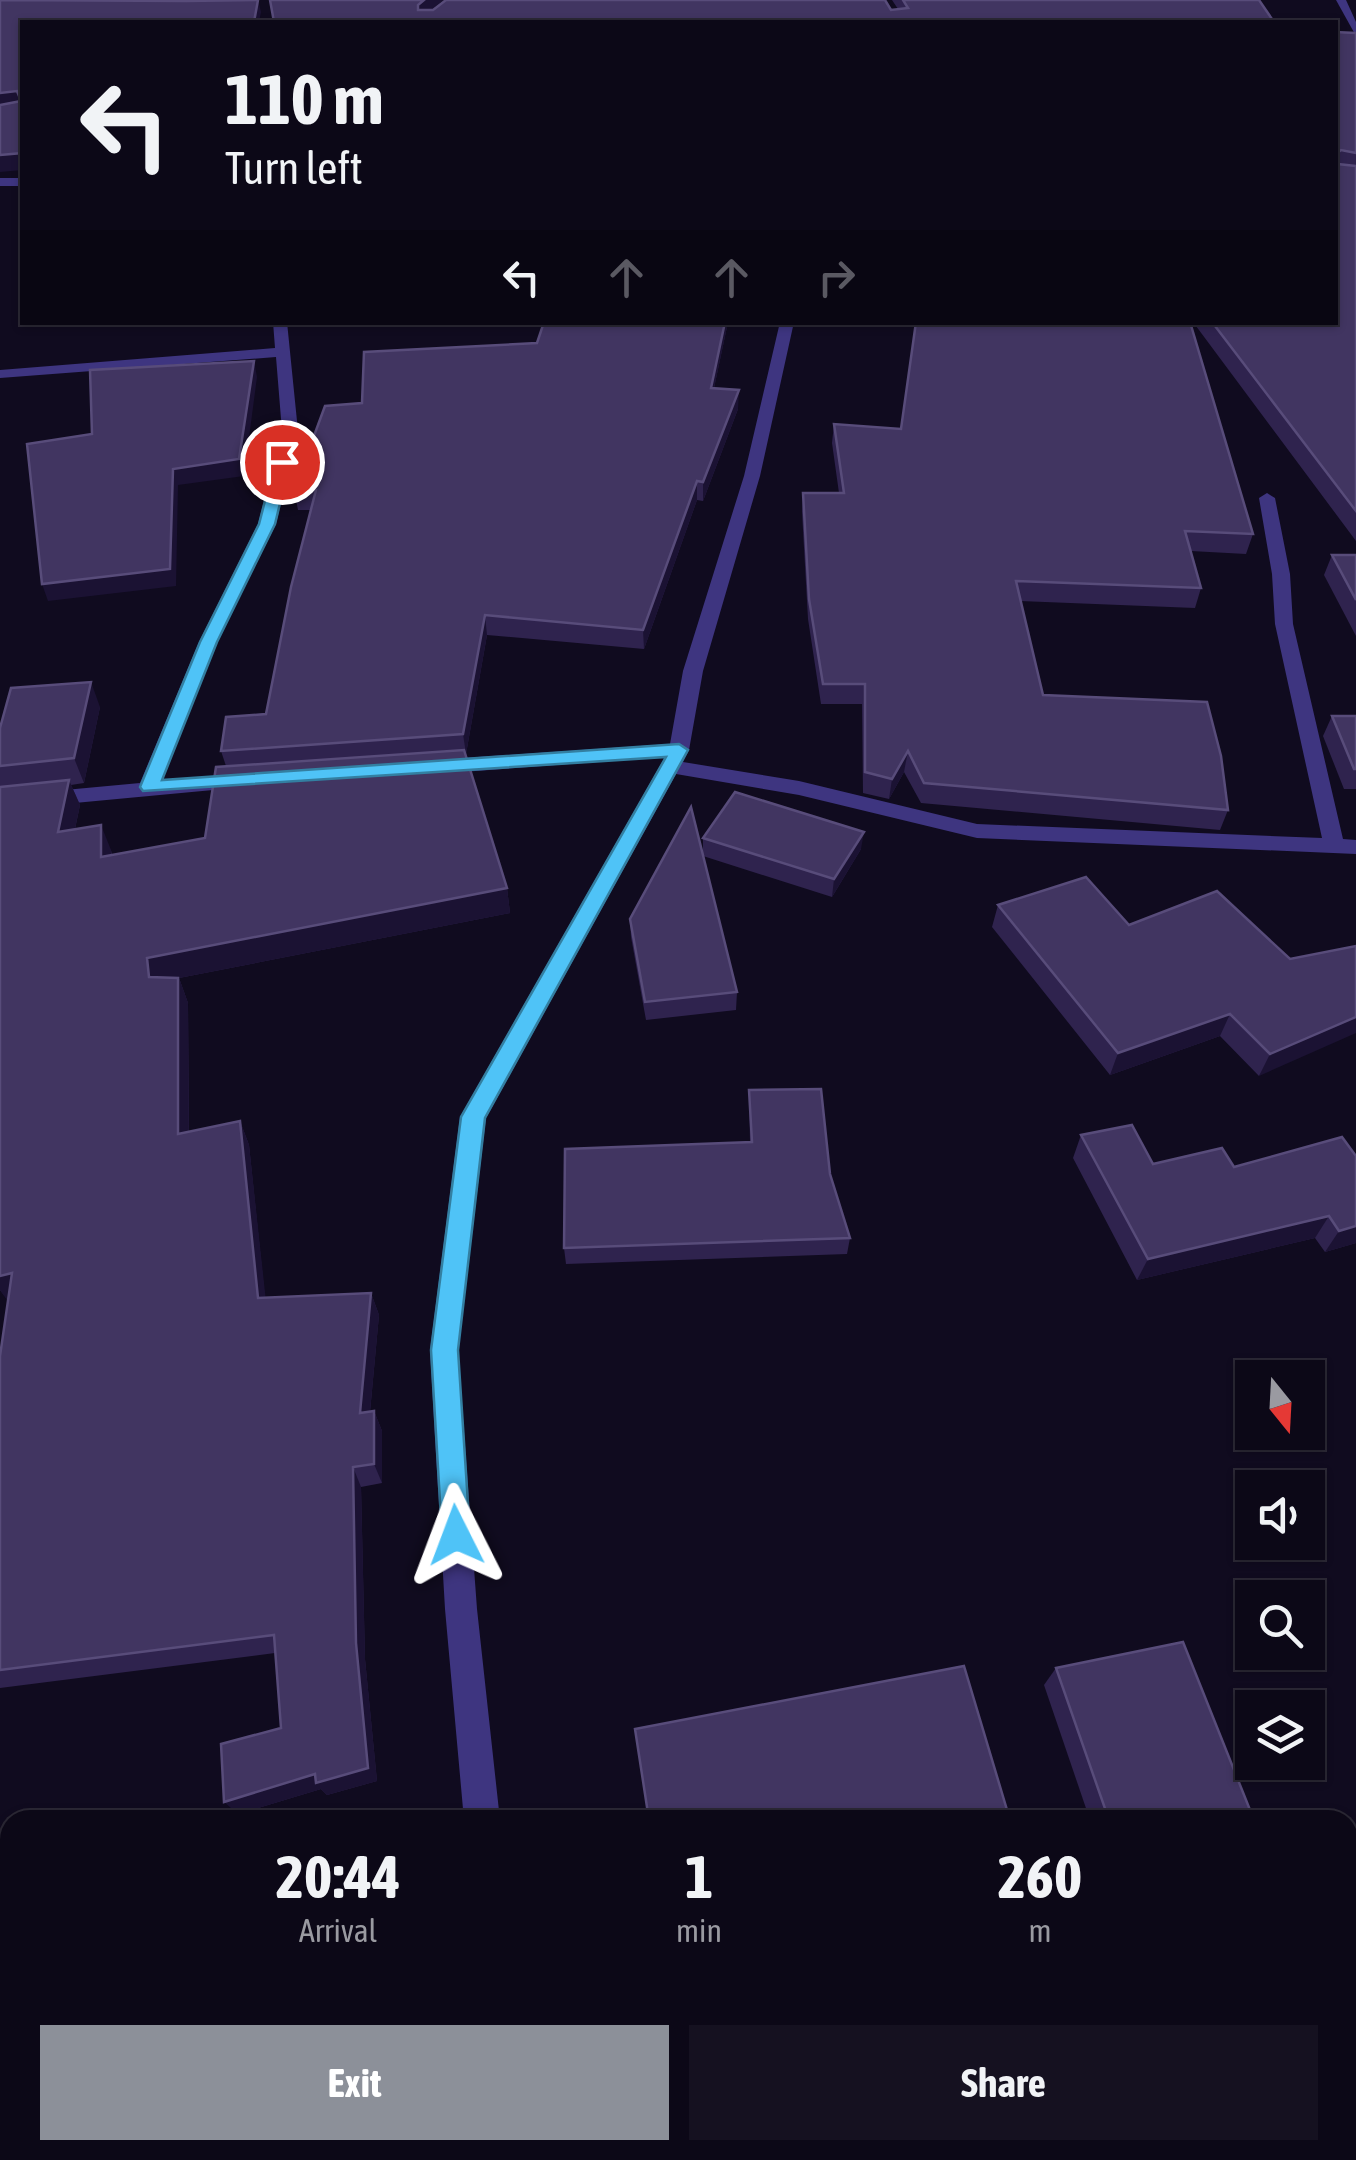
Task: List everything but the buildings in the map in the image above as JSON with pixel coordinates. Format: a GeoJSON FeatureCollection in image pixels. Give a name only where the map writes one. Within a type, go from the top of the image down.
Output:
{"type":"FeatureCollection","features":[{"type":"Feature","properties":{"kind":"street"},"geometry":{"type":"LineString","coordinates":[[1341,0],[1354,26]]}},
{"type":"Feature","properties":{"kind":"street"},"geometry":{"type":"LineString","coordinates":[[150,787],[208,642],[267,524],[290,431],[280,325]]}},
{"type":"Feature","properties":{"kind":"street"},"geometry":{"type":"LineString","coordinates":[[481,1810],[461,1610],[444,1350],[473,1117],[674,758],[693,671],[752,476],[786,325]]}},
{"type":"Feature","properties":{"kind":"street"},"geometry":{"type":"LineString","coordinates":[[0,374],[282,352]]}},
{"type":"Feature","properties":{"kind":"street"},"geometry":{"type":"LineString","coordinates":[[404,769],[674,758],[977,832],[1345,846],[1284,624],[1281,574],[1266,498]]}},
{"type":"Feature","properties":{"kind":"street"},"geometry":{"type":"LineString","coordinates":[[0,803],[267,778]]}},
{"type":"Feature","properties":{"kind":"route"},"geometry":{"type":"LineString","coordinates":[[282,462],[267,524],[208,642],[150,787],[679,750],[473,1117],[444,1350],[456,1535]]}}]}
